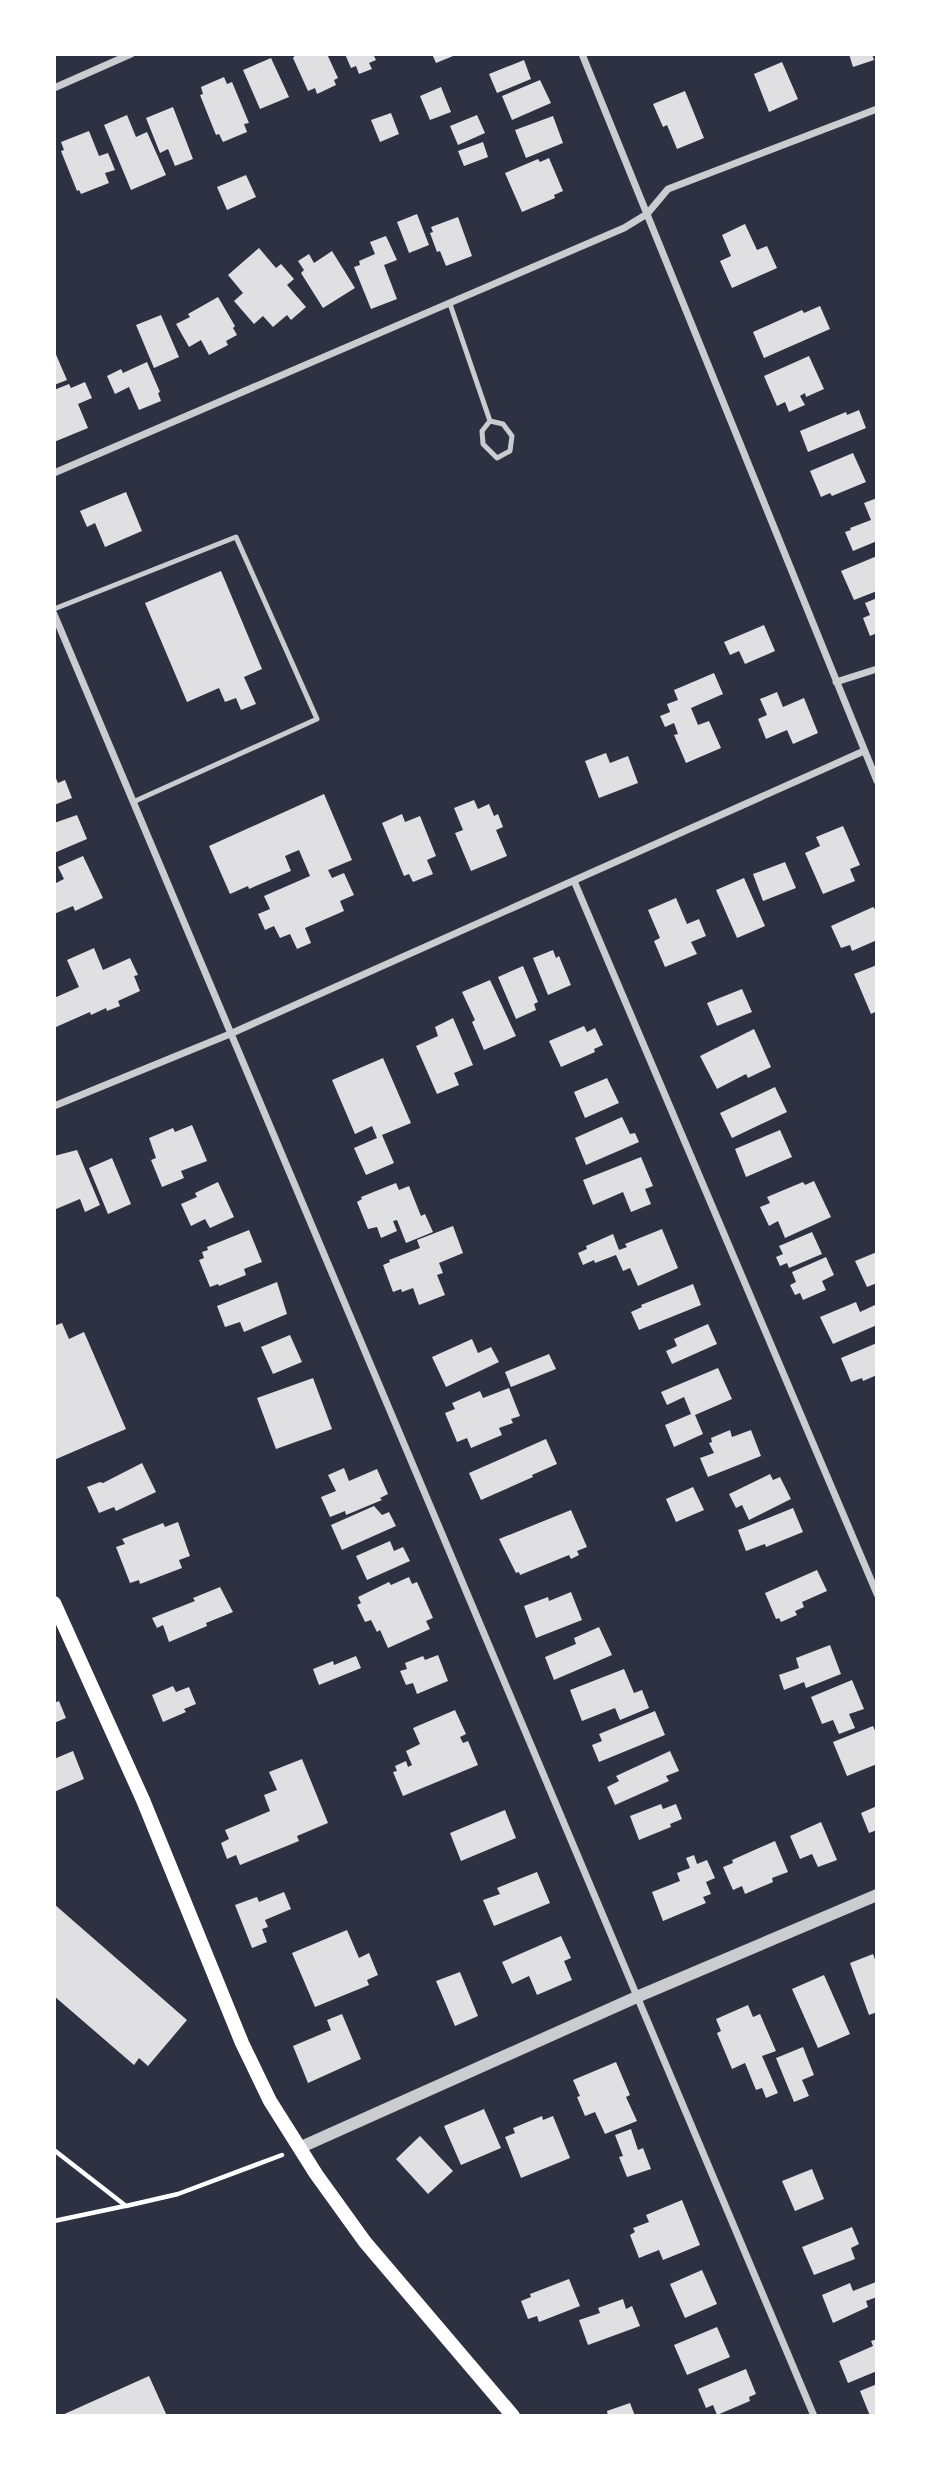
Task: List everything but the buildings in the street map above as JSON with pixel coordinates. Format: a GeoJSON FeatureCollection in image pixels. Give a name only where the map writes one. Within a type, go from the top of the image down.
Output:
{"type":"FeatureCollection","features":[{"type":"Feature","properties":{"kind":"main road"},"geometry":{"type":"LineString","coordinates":[[54,1602],[143,1800],[242,2043],[271,2101],[299,2148],[365,2242],[513,2416]]}},
{"type":"Feature","properties":{"kind":"street"},"geometry":{"type":"LineString","coordinates":[[54,88],[131,54]]}},
{"type":"Feature","properties":{"kind":"street"},"geometry":{"type":"LineString","coordinates":[[582,54],[877,781]]}},
{"type":"Feature","properties":{"kind":"street"},"geometry":{"type":"LineString","coordinates":[[54,473],[624,228],[647,214],[668,189],[877,109]]}},
{"type":"Feature","properties":{"kind":"street"},"geometry":{"type":"LineString","coordinates":[[54,612],[814,2416]]}},
{"type":"Feature","properties":{"kind":"street"},"geometry":{"type":"LineString","coordinates":[[836,682],[877,669]]}},
{"type":"Feature","properties":{"kind":"street"},"geometry":{"type":"LineString","coordinates":[[54,1106],[230,1034],[864,751]]}},
{"type":"Feature","properties":{"kind":"street"},"geometry":{"type":"LineString","coordinates":[[573,881],[877,1594]]}},
{"type":"Feature","properties":{"kind":"street"},"geometry":{"type":"LineString","coordinates":[[299,2148],[639,1996],[877,1895]]}},
{"type":"Feature","properties":{"kind":"lane"},"geometry":{"type":"LineString","coordinates":[[450,304],[490,421]]}},
{"type":"Feature","properties":{"kind":"lane"},"geometry":{"type":"LineString","coordinates":[[490,421],[503,424],[512,436],[510,451],[497,458],[483,444],[482,431],[490,421]]}},
{"type":"Feature","properties":{"kind":"lane"},"geometry":{"type":"LineString","coordinates":[[54,612],[236,537],[317,719],[133,802]]}},
{"type":"Feature","properties":{"kind":"path"},"geometry":{"type":"LineString","coordinates":[[54,2221],[178,2194],[299,2148]]}},
{"type":"Feature","properties":{"kind":"path"},"geometry":{"type":"LineString","coordinates":[[54,2150],[126,2206]]}}]}
